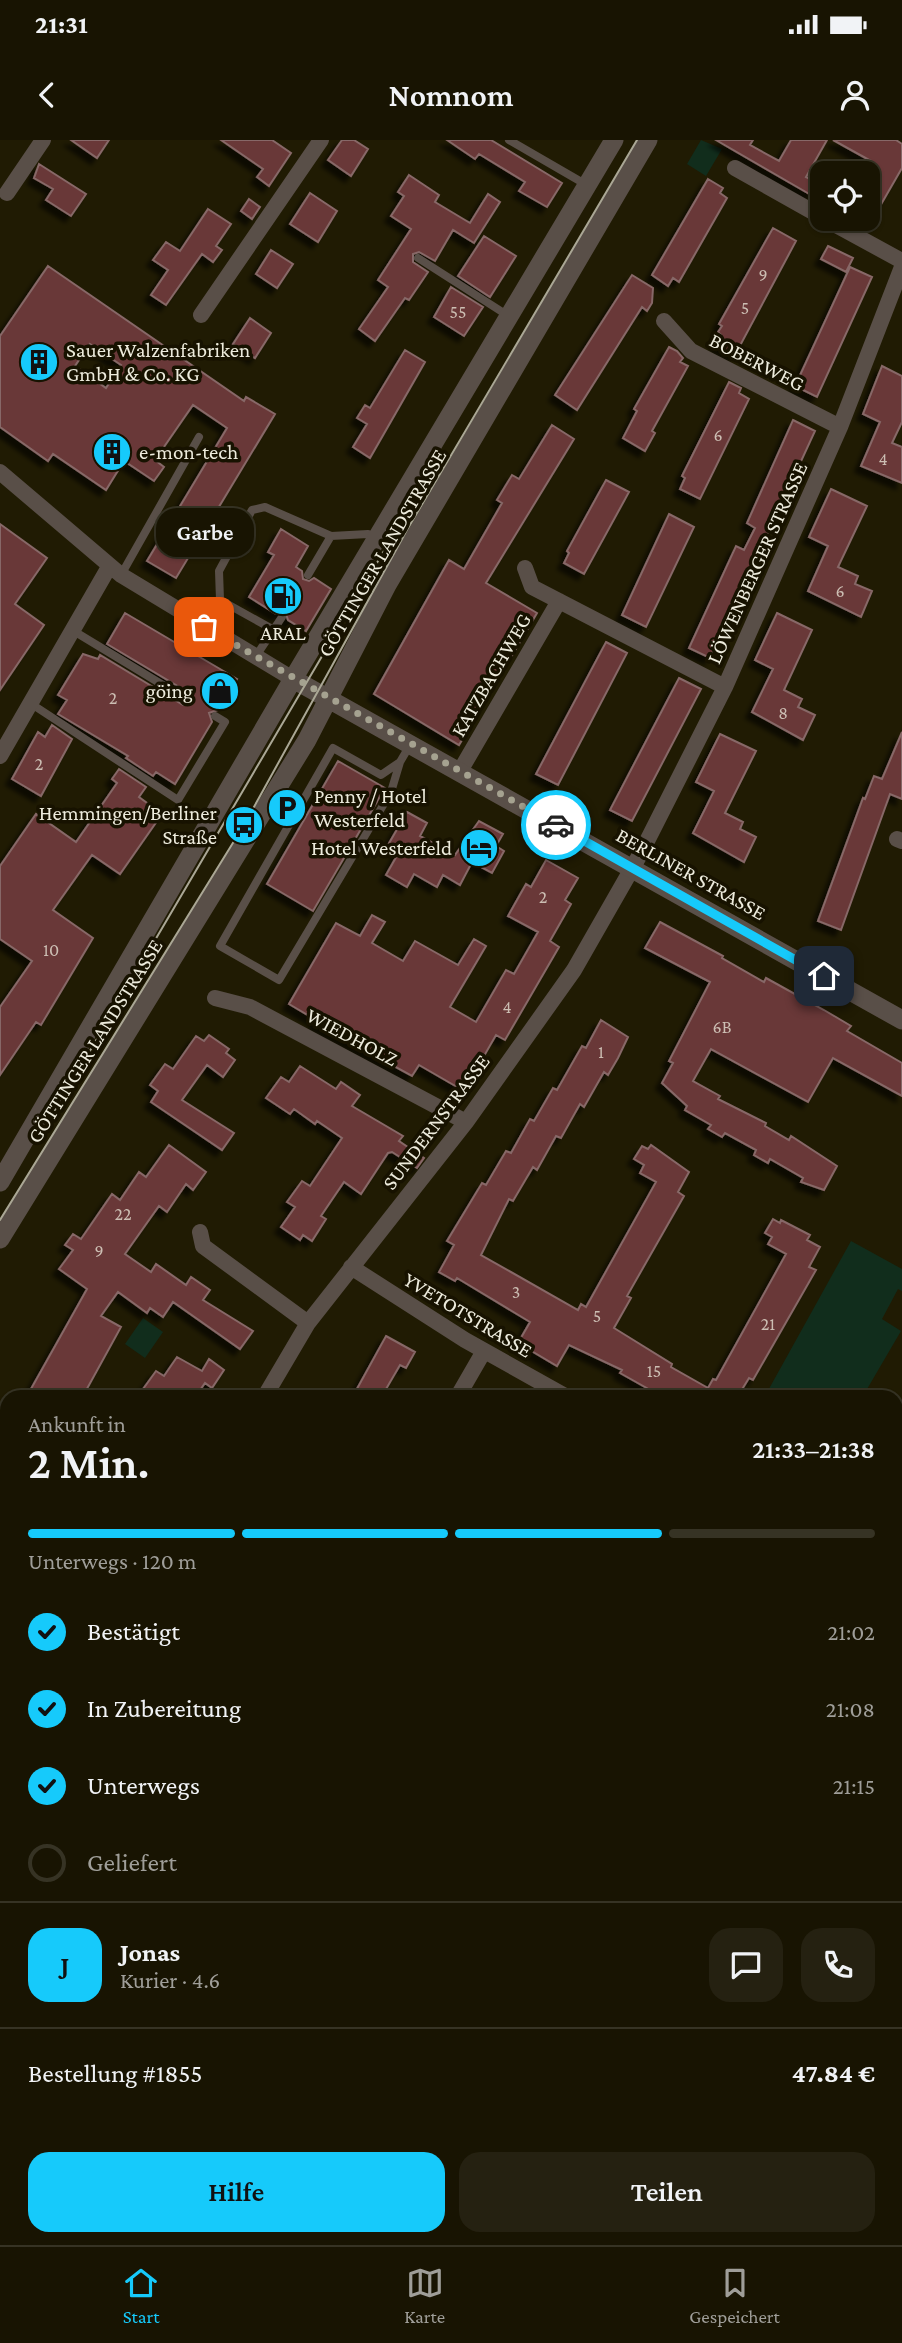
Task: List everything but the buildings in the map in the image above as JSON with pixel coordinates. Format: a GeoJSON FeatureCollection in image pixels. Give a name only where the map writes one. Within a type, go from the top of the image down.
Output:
{"type":"FeatureCollection","features":[{"type":"Feature","properties":{"kind":"street"},"geometry":{"type":"LineString","coordinates":[[7,193],[43,140]]}},
{"type":"Feature","properties":{"kind":"street"},"geometry":{"type":"LineString","coordinates":[[201,316],[321,140]]}},
{"type":"Feature","properties":{"kind":"street","name":"GÖTTINGER LANDSTRASSE"},"geometry":{"type":"LineString","coordinates":[[0,1182],[302,683],[379,540],[614,140]]}},
{"type":"Feature","properties":{"kind":"street","name":"GÖTTINGER LANDSTRASSE"},"geometry":{"type":"LineString","coordinates":[[0,1239],[61,1135],[164,974],[307,740],[387,585],[648,140]]}},
{"type":"Feature","properties":{"kind":"street"},"geometry":{"type":"LineString","coordinates":[[734,167],[810,210]]}},
{"type":"Feature","properties":{"kind":"street"},"geometry":{"type":"LineString","coordinates":[[848,231],[902,261]]}},
{"type":"Feature","properties":{"kind":"street","name":"LÖWENBERGER STRASSE"},"geometry":{"type":"LineString","coordinates":[[632,867],[725,687],[840,427],[902,267]]}},
{"type":"Feature","properties":{"kind":"street","name":"BOBERWEG"},"geometry":{"type":"LineString","coordinates":[[664,321],[691,351],[840,427]]}},
{"type":"Feature","properties":{"kind":"street"},"geometry":{"type":"LineString","coordinates":[[0,472],[115,571],[204,627],[302,683]]}},
{"type":"Feature","properties":{"kind":"street","name":"KATZBACHWEG"},"geometry":{"type":"LineString","coordinates":[[526,568],[532,587],[725,687]]}},
{"type":"Feature","properties":{"kind":"street"},"geometry":{"type":"LineString","coordinates":[[0,756],[72,630],[115,571]]}},
{"type":"Feature","properties":{"kind":"street","name":"KATZBACHWEG"},"geometry":{"type":"LineString","coordinates":[[460,771],[559,601]]}},
{"type":"Feature","properties":{"kind":"street","name":"BERLINER STRASSE"},"geometry":{"type":"LineString","coordinates":[[302,683],[902,1020]]}},
{"type":"Feature","properties":{"kind":"street","name":"SUNDERNSTRASSE"},"geometry":{"type":"LineString","coordinates":[[268,1390],[307,1323],[466,1122],[574,970],[632,867]]}},
{"type":"Feature","properties":{"kind":"street","name":"WIEDHOLZ"},"geometry":{"type":"LineString","coordinates":[[215,998],[250,1007],[466,1122]]}},
{"type":"Feature","properties":{"kind":"street"},"geometry":{"type":"LineString","coordinates":[[200,1232],[203,1246],[307,1323]]}},
{"type":"Feature","properties":{"kind":"street","name":"YVETOTSTRASSE"},"geometry":{"type":"LineString","coordinates":[[351,1267],[484,1351],[554,1390]]}},
{"type":"Feature","properties":{"kind":"street"},"geometry":{"type":"LineString","coordinates":[[461,1390],[484,1351]]}},
{"type":"Feature","properties":{"kind":"lane"},"geometry":{"type":"LineString","coordinates":[[509,140],[588,186]]}},
{"type":"Feature","properties":{"kind":"lane"},"geometry":{"type":"LineString","coordinates":[[418,258],[510,317]]}},
{"type":"Feature","properties":{"kind":"lane"},"geometry":{"type":"LineString","coordinates":[[115,571],[199,437]]}},
{"type":"Feature","properties":{"kind":"lane"},"geometry":{"type":"LineString","coordinates":[[204,627],[220,600],[219,571],[252,510],[265,508],[331,536],[368,534],[379,540]]}},
{"type":"Feature","properties":{"kind":"lane"},"geometry":{"type":"LineString","coordinates":[[308,575],[331,536]]}},
{"type":"Feature","properties":{"kind":"lane"},"geometry":{"type":"LineString","coordinates":[[220,600],[274,630]]}},
{"type":"Feature","properties":{"kind":"lane"},"geometry":{"type":"LineString","coordinates":[[256,656],[282,617]]}},
{"type":"Feature","properties":{"kind":"lane"},"geometry":{"type":"LineString","coordinates":[[72,630],[186,699]]}},
{"type":"Feature","properties":{"kind":"lane"},"geometry":{"type":"LineString","coordinates":[[30,703],[178,800],[225,722],[215,716]]}},
{"type":"Feature","properties":{"kind":"lane"},"geometry":{"type":"LineString","coordinates":[[400,762],[381,775],[333,748],[220,946],[279,980],[391,792],[400,762],[410,744]]}},
{"type":"Feature","properties":{"kind":"green space"},"geometry":{"type":"Polygon","coordinates":[[[701,140],[722,149],[706,176],[687,164],[701,140]]]}},
{"type":"Feature","properties":{"kind":"green space"},"geometry":{"type":"Polygon","coordinates":[[[851,1241],[902,1269],[902,1291],[898,1289],[882,1319],[901,1331],[867,1390],[768,1390],[851,1241]]]}},
{"type":"Feature","properties":{"kind":"green space"},"geometry":{"type":"Polygon","coordinates":[[[143,1318],[163,1332],[145,1358],[125,1344],[143,1318]]]}},
{"type":"Feature","properties":{"kind":"tram line"},"geometry":{"type":"LineString","coordinates":[[0,1220],[244,825],[407,530],[637,140]]}},
{"type":"Feature","properties":{"kind":"tram line"},"geometry":{"type":"LineString","coordinates":[[51,1117],[388,544]]}},
{"type":"Feature","properties":{"kind":"way so far"},"geometry":{"type":"LineString","coordinates":[[204,627],[356,715],[556,825]]}},
{"type":"Feature","properties":{"kind":"place","name":"Sauer Walzenfabriken GmbH & Co. KG"},"geometry":{"type":"Point","coordinates":[39,362]}},
{"type":"Feature","properties":{"kind":"place","name":"e-mon-tech"},"geometry":{"type":"Point","coordinates":[112,452]}},
{"type":"Feature","properties":{"kind":"place","name":"ARAL"},"geometry":{"type":"Point","coordinates":[283,596]}},
{"type":"Feature","properties":{"kind":"place","name":"Garbe"},"geometry":{"type":"Point","coordinates":[204,627]}},
{"type":"Feature","properties":{"kind":"place","name":"göing"},"geometry":{"type":"Point","coordinates":[220,691]}},
{"type":"Feature","properties":{"kind":"place","name":"Penny / Hotel Westerfeld"},"geometry":{"type":"Point","coordinates":[287,808]}},
{"type":"Feature","properties":{"kind":"place","name":"Hemmingen/Berliner Straße"},"geometry":{"type":"Point","coordinates":[244,825]}},
{"type":"Feature","properties":{"kind":"place","name":"Hotel Westerfeld"},"geometry":{"type":"Point","coordinates":[479,848]}},
{"type":"Feature","properties":{"kind":"route"},"geometry":{"type":"LineString","coordinates":[[556,825],[824,976]]}}]}
